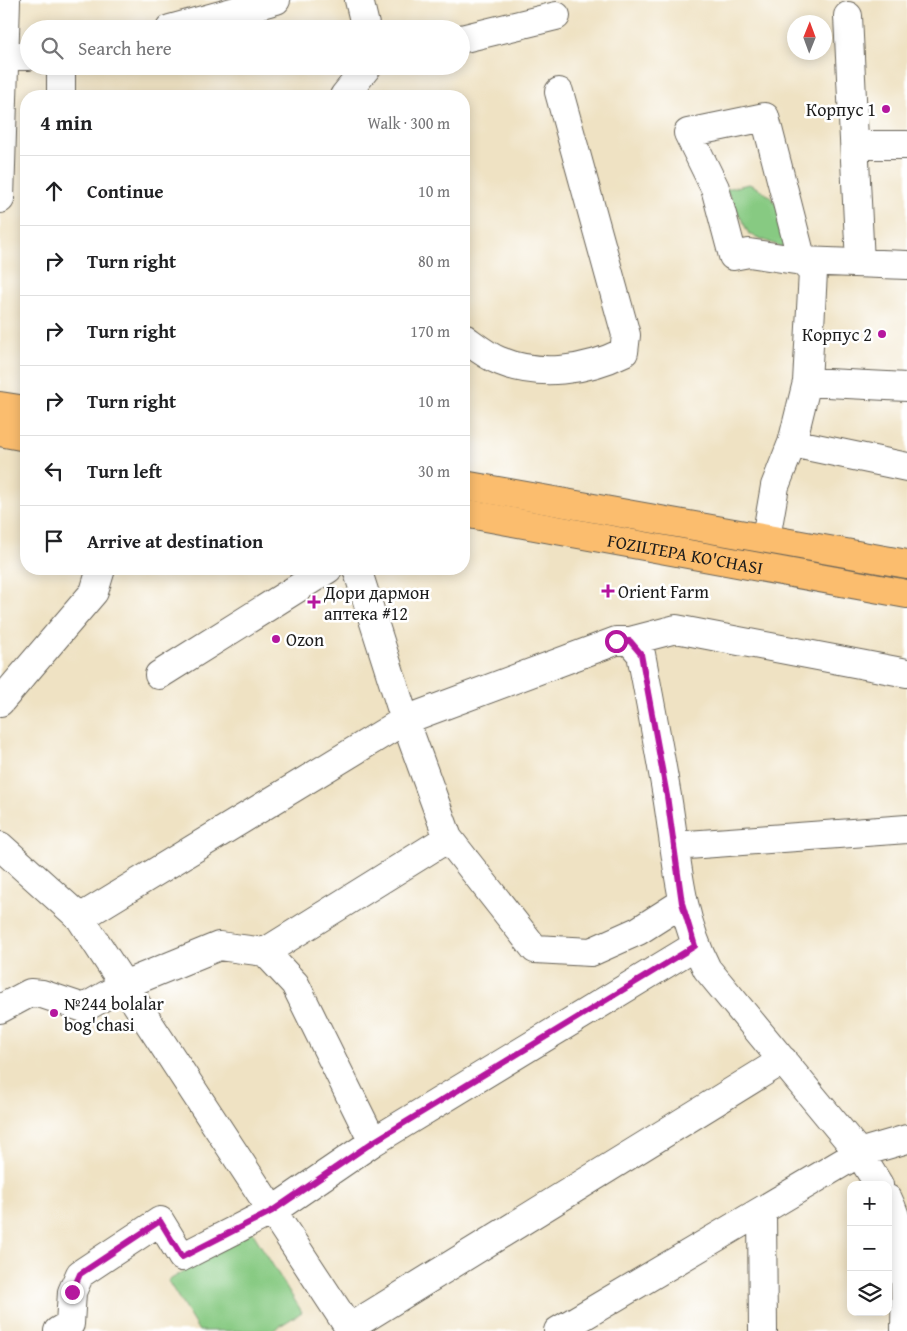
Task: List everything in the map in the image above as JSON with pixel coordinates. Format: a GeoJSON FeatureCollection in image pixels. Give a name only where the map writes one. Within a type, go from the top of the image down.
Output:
{"type":"FeatureCollection","features":[{"type":"Feature","properties":{"kind":"main road"},"geometry":{"type":"LineString","coordinates":[[0,406],[20,409]]}},
{"type":"Feature","properties":{"kind":"main road"},"geometry":{"type":"LineString","coordinates":[[0,432],[20,436]]}},
{"type":"Feature","properties":{"kind":"main road","name":"FOZILTEPA KO'CHASI"},"geometry":{"type":"LineString","coordinates":[[470,486],[907,564]]}},
{"type":"Feature","properties":{"kind":"main road","name":"FOZILTEPA KO'CHASI"},"geometry":{"type":"LineString","coordinates":[[470,513],[907,594]]}},
{"type":"Feature","properties":{"kind":"street"},"geometry":{"type":"LineString","coordinates":[[0,199],[16,56],[6,0]]}},
{"type":"Feature","properties":{"kind":"street"},"geometry":{"type":"LineString","coordinates":[[203,20],[276,0]]}},
{"type":"Feature","properties":{"kind":"street"},"geometry":{"type":"LineString","coordinates":[[360,0],[364,20]]}},
{"type":"Feature","properties":{"kind":"street"},"geometry":{"type":"LineString","coordinates":[[470,37],[556,16]]}},
{"type":"Feature","properties":{"kind":"street"},"geometry":{"type":"LineString","coordinates":[[848,16],[856,145],[860,263]]}},
{"type":"Feature","properties":{"kind":"street"},"geometry":{"type":"LineString","coordinates":[[61,75],[61,90]]}},
{"type":"Feature","properties":{"kind":"street"},"geometry":{"type":"LineString","coordinates":[[349,90],[361,75]]}},
{"type":"Feature","properties":{"kind":"street"},"geometry":{"type":"LineString","coordinates":[[470,342],[498,360],[528,370],[575,368],[601,364],[624,352],[626,335],[559,92]]}},
{"type":"Feature","properties":{"kind":"street"},"geometry":{"type":"LineString","coordinates":[[766,538],[776,486],[792,444],[807,382],[813,272],[802,261],[765,117],[688,133],[715,188],[733,256],[750,253],[802,261],[907,265]]}},
{"type":"Feature","properties":{"kind":"street"},"geometry":{"type":"LineString","coordinates":[[856,145],[907,145]]}},
{"type":"Feature","properties":{"kind":"street"},"geometry":{"type":"LineString","coordinates":[[807,382],[907,387]]}},
{"type":"Feature","properties":{"kind":"street"},"geometry":{"type":"LineString","coordinates":[[792,444],[907,467]]}},
{"type":"Feature","properties":{"kind":"street"},"geometry":{"type":"LineString","coordinates":[[0,702],[94,592],[99,575]]}},
{"type":"Feature","properties":{"kind":"street"},"geometry":{"type":"LineString","coordinates":[[160,675],[318,575]]}},
{"type":"Feature","properties":{"kind":"street"},"geometry":{"type":"LineString","coordinates":[[359,575],[405,720],[448,838],[535,949],[591,952],[638,931],[682,903]]}},
{"type":"Feature","properties":{"kind":"street"},"geometry":{"type":"LineString","coordinates":[[80,918],[405,720],[616,641],[630,641],[676,629],[907,673]]}},
{"type":"Feature","properties":{"kind":"street"},"geometry":{"type":"LineString","coordinates":[[630,641],[641,654],[682,903],[695,946],[708,969],[860,1153],[877,1181]]}},
{"type":"Feature","properties":{"kind":"street"},"geometry":{"type":"LineString","coordinates":[[674,846],[907,828]]}},
{"type":"Feature","properties":{"kind":"street"},"geometry":{"type":"LineString","coordinates":[[265,952],[448,838]]}},
{"type":"Feature","properties":{"kind":"street"},"geometry":{"type":"LineString","coordinates":[[0,846],[80,918],[350,1329],[783,1060]]}},
{"type":"Feature","properties":{"kind":"street"},"geometry":{"type":"LineString","coordinates":[[0,1009],[30,993],[42,994],[84,1008],[124,985],[218,946],[265,952],[296,984],[373,1142]]}},
{"type":"Feature","properties":{"kind":"street"},"geometry":{"type":"LineString","coordinates":[[58,1331],[70,1324],[72,1292],[80,1274],[160,1221],[182,1257],[272,1211],[373,1142],[695,946]]}},
{"type":"Feature","properties":{"kind":"street"},"geometry":{"type":"LineString","coordinates":[[558,1331],[860,1153],[907,1139]]}},
{"type":"Feature","properties":{"kind":"street"},"geometry":{"type":"LineString","coordinates":[[892,1208],[902,1229],[907,1256],[905,1331]]}},
{"type":"Feature","properties":{"kind":"street"},"geometry":{"type":"LineString","coordinates":[[762,1211],[762,1331]]}},
{"type":"Feature","properties":{"kind":"green space"},"geometry":{"type":"Polygon","coordinates":[[[749,184],[760,189],[775,203],[784,220],[794,252],[749,234],[726,189],[749,184]]]}},
{"type":"Feature","properties":{"kind":"green space"},"geometry":{"type":"Polygon","coordinates":[[[251,1230],[302,1312],[272,1331],[199,1331],[168,1281],[251,1230]]]}},
{"type":"Feature","properties":{"kind":"place","name":"Корпус 1"},"geometry":{"type":"Point","coordinates":[886,109]}},
{"type":"Feature","properties":{"kind":"place","name":"Корпус 2"},"geometry":{"type":"Point","coordinates":[882,334]}},
{"type":"Feature","properties":{"kind":"place","name":"Orient Farm"},"geometry":{"type":"Point","coordinates":[608,591]}},
{"type":"Feature","properties":{"kind":"place","name":"Дори дармон аптека #12"},"geometry":{"type":"Point","coordinates":[314,602]}},
{"type":"Feature","properties":{"kind":"place","name":"Ozon"},"geometry":{"type":"Point","coordinates":[276,639]}},
{"type":"Feature","properties":{"kind":"place","name":"№244 bolalar bog'chasi"},"geometry":{"type":"Point","coordinates":[54,1013]}},
{"type":"Feature","properties":{"kind":"route"},"geometry":{"type":"LineString","coordinates":[[72,1292],[80,1274],[160,1221],[182,1257],[272,1211],[373,1142],[695,946],[682,903],[667,796],[641,654],[630,641],[616,641]]}}]}
